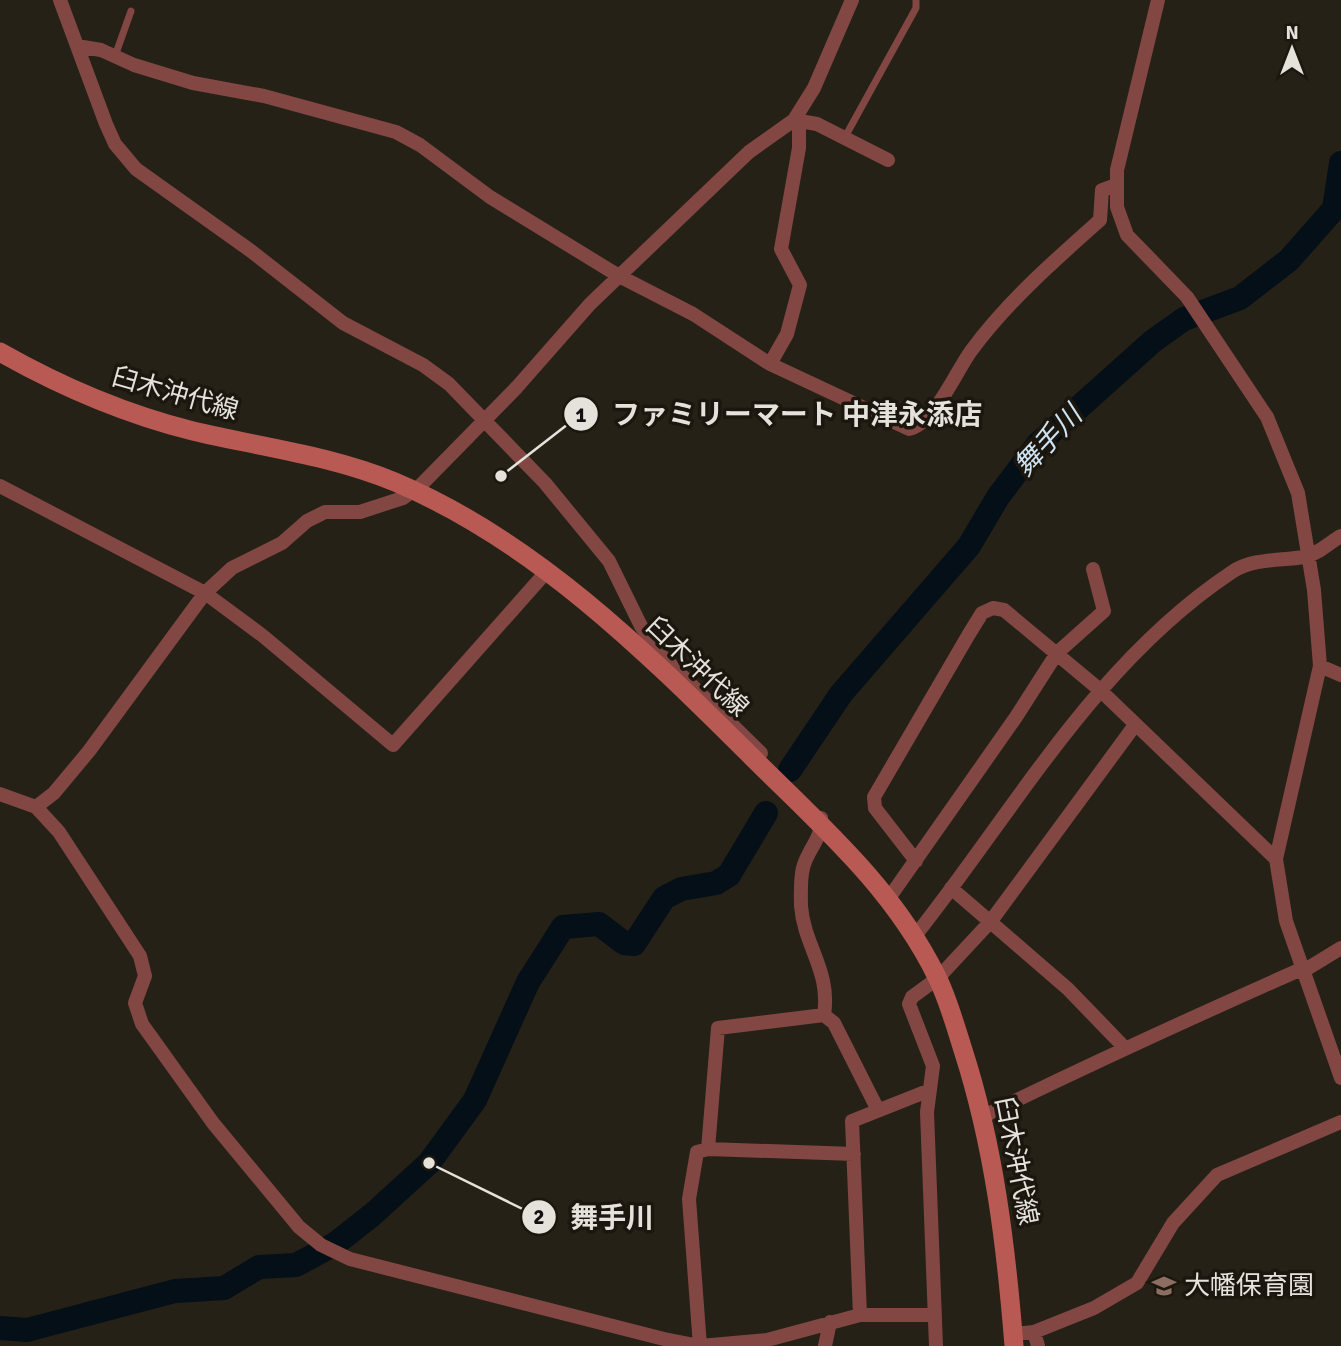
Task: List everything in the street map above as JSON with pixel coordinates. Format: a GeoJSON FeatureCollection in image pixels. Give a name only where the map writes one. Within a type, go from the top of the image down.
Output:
{"type":"FeatureCollection","features":[{"type":"Feature","properties":{"kind":"main road","name":"臼木沖代線"},"geometry":{"type":"LineString","coordinates":[[0,352],[78,392],[136,414],[192,430],[354,466],[413,490],[472,521],[547,571],[643,650],[822,824],[889,898],[915,936],[937,978],[973,1080],[998,1187],[1014,1340]]}},
{"type":"Feature","properties":{"kind":"street"},"geometry":{"type":"LineString","coordinates":[[60,0],[111,135],[136,169],[261,258],[343,323],[435,373],[484,418],[545,484],[609,561],[641,626],[660,654],[817,808],[822,824],[803,868],[801,907],[805,926],[824,975],[824,1015]]}},
{"type":"Feature","properties":{"kind":"street"},"geometry":{"type":"LineString","coordinates":[[36,807],[54,793],[89,751],[205,593],[232,568],[282,543],[306,521],[325,512],[360,512],[403,498],[517,387],[562,333],[619,276],[749,152],[794,120],[814,88],[852,0]]}},
{"type":"Feature","properties":{"kind":"street"},"geometry":{"type":"LineString","coordinates":[[1158,0],[1116,185],[1117,207],[1127,235],[1187,297],[1267,417],[1297,494],[1308,557],[1320,666],[1276,859],[1286,921],[1341,1078]]}},
{"type":"Feature","properties":{"kind":"street"},"geometry":{"type":"LineString","coordinates":[[77,46],[95,48],[193,83],[264,96],[396,132],[420,145],[490,197],[619,276],[693,314],[769,365],[901,427],[917,427],[930,414],[971,350],[1056,259],[1100,220],[1102,190],[1116,185]]}},
{"type":"Feature","properties":{"kind":"street"},"geometry":{"type":"LineString","coordinates":[[794,120],[817,124],[888,160]]}},
{"type":"Feature","properties":{"kind":"street"},"geometry":{"type":"LineString","coordinates":[[769,365],[787,334],[800,285],[781,249],[799,148],[799,129],[794,120]]}},
{"type":"Feature","properties":{"kind":"street"},"geometry":{"type":"LineString","coordinates":[[0,486],[205,593],[263,636],[393,745],[547,571]]}},
{"type":"Feature","properties":{"kind":"street"},"geometry":{"type":"LineString","coordinates":[[915,936],[1100,690],[1169,619],[1236,569],[1268,560],[1308,557],[1341,536]]}},
{"type":"Feature","properties":{"kind":"street"},"geometry":{"type":"LineString","coordinates":[[889,898],[1057,653],[1104,611],[1093,569]]}},
{"type":"Feature","properties":{"kind":"street"},"geometry":{"type":"LineString","coordinates":[[916,861],[875,808],[874,797],[934,690],[982,613],[993,608],[1004,610],[1100,690],[1276,859]]}},
{"type":"Feature","properties":{"kind":"street"},"geometry":{"type":"LineString","coordinates":[[1320,666],[1341,675]]}},
{"type":"Feature","properties":{"kind":"street"},"geometry":{"type":"LineString","coordinates":[[936,1346],[927,1112],[933,1066],[909,1004],[912,997],[937,978],[991,921],[1135,725]]}},
{"type":"Feature","properties":{"kind":"street"},"geometry":{"type":"LineString","coordinates":[[0,794],[36,807],[59,832],[140,956],[145,976],[135,1003],[142,1024],[213,1123],[299,1227],[321,1245],[350,1259],[669,1343],[700,1346],[767,1340],[860,1315],[935,1315]]}},
{"type":"Feature","properties":{"kind":"street"},"geometry":{"type":"LineString","coordinates":[[951,888],[1068,989],[1124,1048]]}},
{"type":"Feature","properties":{"kind":"street"},"geometry":{"type":"LineString","coordinates":[[982,1117],[1124,1048],[1304,970],[1341,948]]}},
{"type":"Feature","properties":{"kind":"street"},"geometry":{"type":"LineString","coordinates":[[708,1149],[718,1028],[824,1015],[834,1023],[878,1110]]}},
{"type":"Feature","properties":{"kind":"street"},"geometry":{"type":"LineString","coordinates":[[860,1315],[852,1121],[930,1090]]}},
{"type":"Feature","properties":{"kind":"street"},"geometry":{"type":"LineString","coordinates":[[1014,1340],[1036,1339],[1138,1283],[1173,1223],[1217,1175],[1341,1122]]}},
{"type":"Feature","properties":{"kind":"street"},"geometry":{"type":"LineString","coordinates":[[700,1346],[689,1199],[697,1152],[708,1149],[854,1154]]}},
{"type":"Feature","properties":{"kind":"street"},"geometry":{"type":"LineString","coordinates":[[825,1346],[830,1322]]}},
{"type":"Feature","properties":{"kind":"lane"},"geometry":{"type":"LineString","coordinates":[[845,137],[916,8],[916,0]]}},
{"type":"Feature","properties":{"kind":"lane"},"geometry":{"type":"LineString","coordinates":[[114,56],[131,11]]}},
{"type":"Feature","properties":{"kind":"waterway","name":"舞手川"},"geometry":{"type":"LineString","coordinates":[[790,770],[841,694],[969,546],[998,497],[1038,444],[1153,341],[1184,319],[1240,298],[1289,260],[1334,209],[1341,163]]}},
{"type":"Feature","properties":{"kind":"waterway","name":"舞手川"},"geometry":{"type":"LineString","coordinates":[[0,1328],[27,1330],[175,1291],[224,1288],[259,1267],[296,1265],[335,1244],[372,1215],[429,1163],[475,1100],[528,982],[563,927],[599,924],[624,943],[634,944],[664,898],[681,889],[716,883],[729,875],[766,813]]}},
{"type":"Feature","properties":{"kind":"place","name":"ファミリーマート 中津永添店"},"geometry":{"type":"Point","coordinates":[501,476]}},
{"type":"Feature","properties":{"kind":"place","name":"舞手川"},"geometry":{"type":"Point","coordinates":[429,1163]}},
{"type":"Feature","properties":{"kind":"place","name":"大幡保育園"},"geometry":{"type":"Point","coordinates":[1164,1286]}}]}
